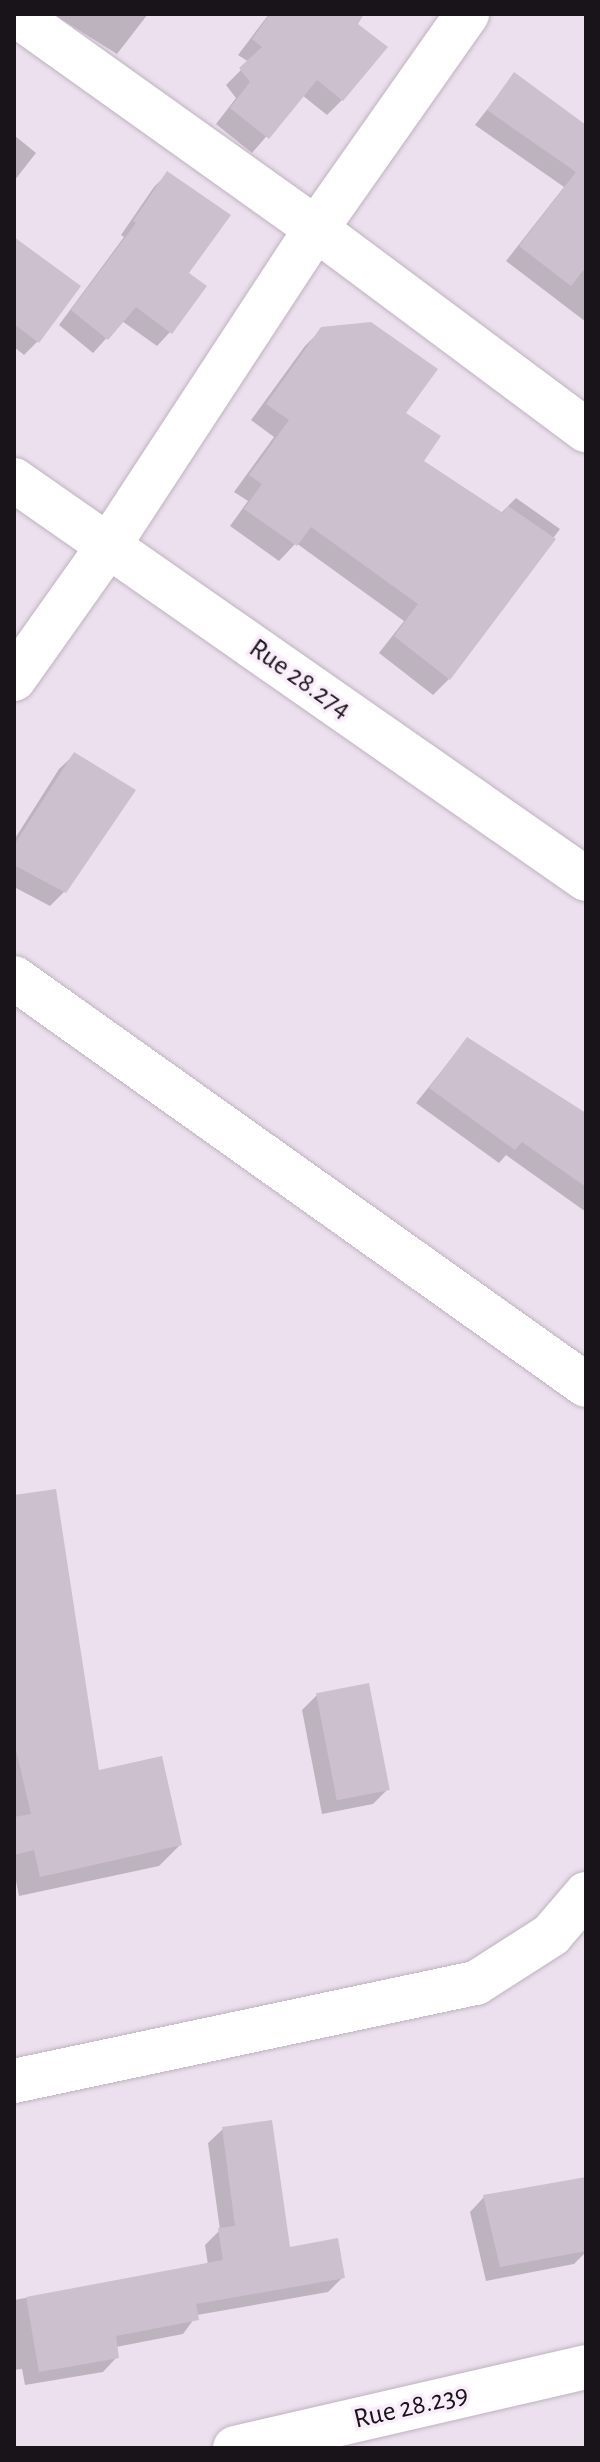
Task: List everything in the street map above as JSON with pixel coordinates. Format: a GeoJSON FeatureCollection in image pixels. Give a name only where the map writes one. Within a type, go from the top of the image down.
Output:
{"type":"FeatureCollection","features":[{"type":"Feature","properties":{"kind":"street"},"geometry":{"type":"LineString","coordinates":[[15,14],[316,229],[586,430]]}},
{"type":"Feature","properties":{"kind":"street"},"geometry":{"type":"LineString","coordinates":[[14,679],[109,545],[316,229],[467,14]]}},
{"type":"Feature","properties":{"kind":"street","name":"Rue 28.274"},"geometry":{"type":"LineString","coordinates":[[14,480],[586,879]]}},
{"type":"Feature","properties":{"kind":"street"},"geometry":{"type":"LineString","coordinates":[[14,978],[586,1385]]}},
{"type":"Feature","properties":{"kind":"street"},"geometry":{"type":"LineString","coordinates":[[14,2081],[476,1983],[551,1935],[586,1894]]}},
{"type":"Feature","properties":{"kind":"street","name":"Rue 28.239"},"geometry":{"type":"LineString","coordinates":[[235,2448],[586,2367]]}},
{"type":"Feature","properties":{"kind":"building"},"geometry":{"type":"Polygon","coordinates":[[[270,14],[364,14],[358,24],[388,47],[343,101],[317,80],[269,139],[230,108],[250,82],[239,68],[262,47],[252,39],[270,14]]]}},
{"type":"Feature","properties":{"kind":"building"},"geometry":{"type":"Polygon","coordinates":[[[514,72],[586,125],[586,267],[571,286],[519,246],[576,172],[487,110],[514,72]]]}},
{"type":"Feature","properties":{"kind":"building"},"geometry":{"type":"Polygon","coordinates":[[[167,171],[231,215],[189,273],[207,286],[172,334],[136,307],[108,340],[71,310],[136,223],[133,221],[167,171]]]}},
{"type":"Feature","properties":{"kind":"building"},"geometry":{"type":"Polygon","coordinates":[[[14,237],[81,286],[39,343],[14,324],[14,237]]]}},
{"type":"Feature","properties":{"kind":"building"},"geometry":{"type":"Polygon","coordinates":[[[371,322],[438,369],[406,413],[441,436],[424,461],[503,513],[508,506],[556,539],[450,680],[394,636],[418,604],[311,527],[297,546],[244,509],[262,484],[249,475],[289,420],[266,404],[321,327],[371,322]]]}},
{"type":"Feature","properties":{"kind":"building"},"geometry":{"type":"Polygon","coordinates":[[[74,752],[136,790],[66,893],[14,865],[14,845],[74,752]]]}},
{"type":"Feature","properties":{"kind":"building"},"geometry":{"type":"Polygon","coordinates":[[[467,1037],[586,1113],[586,1187],[522,1142],[515,1150],[429,1088],[467,1037]]]}},
{"type":"Feature","properties":{"kind":"building"},"geometry":{"type":"Polygon","coordinates":[[[56,1489],[99,1770],[162,1756],[182,1845],[40,1877],[34,1850],[14,1855],[14,1817],[31,1814],[14,1741],[14,1495],[56,1489]]]}},
{"type":"Feature","properties":{"kind":"building"},"geometry":{"type":"Polygon","coordinates":[[[369,1683],[390,1790],[337,1800],[316,1693],[369,1683]]]}},
{"type":"Feature","properties":{"kind":"building"},"geometry":{"type":"Polygon","coordinates":[[[272,2120],[290,2247],[338,2238],[345,2278],[196,2304],[199,2320],[116,2336],[119,2358],[39,2372],[26,2297],[223,2260],[218,2228],[235,2226],[222,2127],[272,2120]]]}},
{"type":"Feature","properties":{"kind":"building"},"geometry":{"type":"Polygon","coordinates":[[[586,2177],[586,2251],[500,2267],[483,2195],[586,2177]]]}}]}
